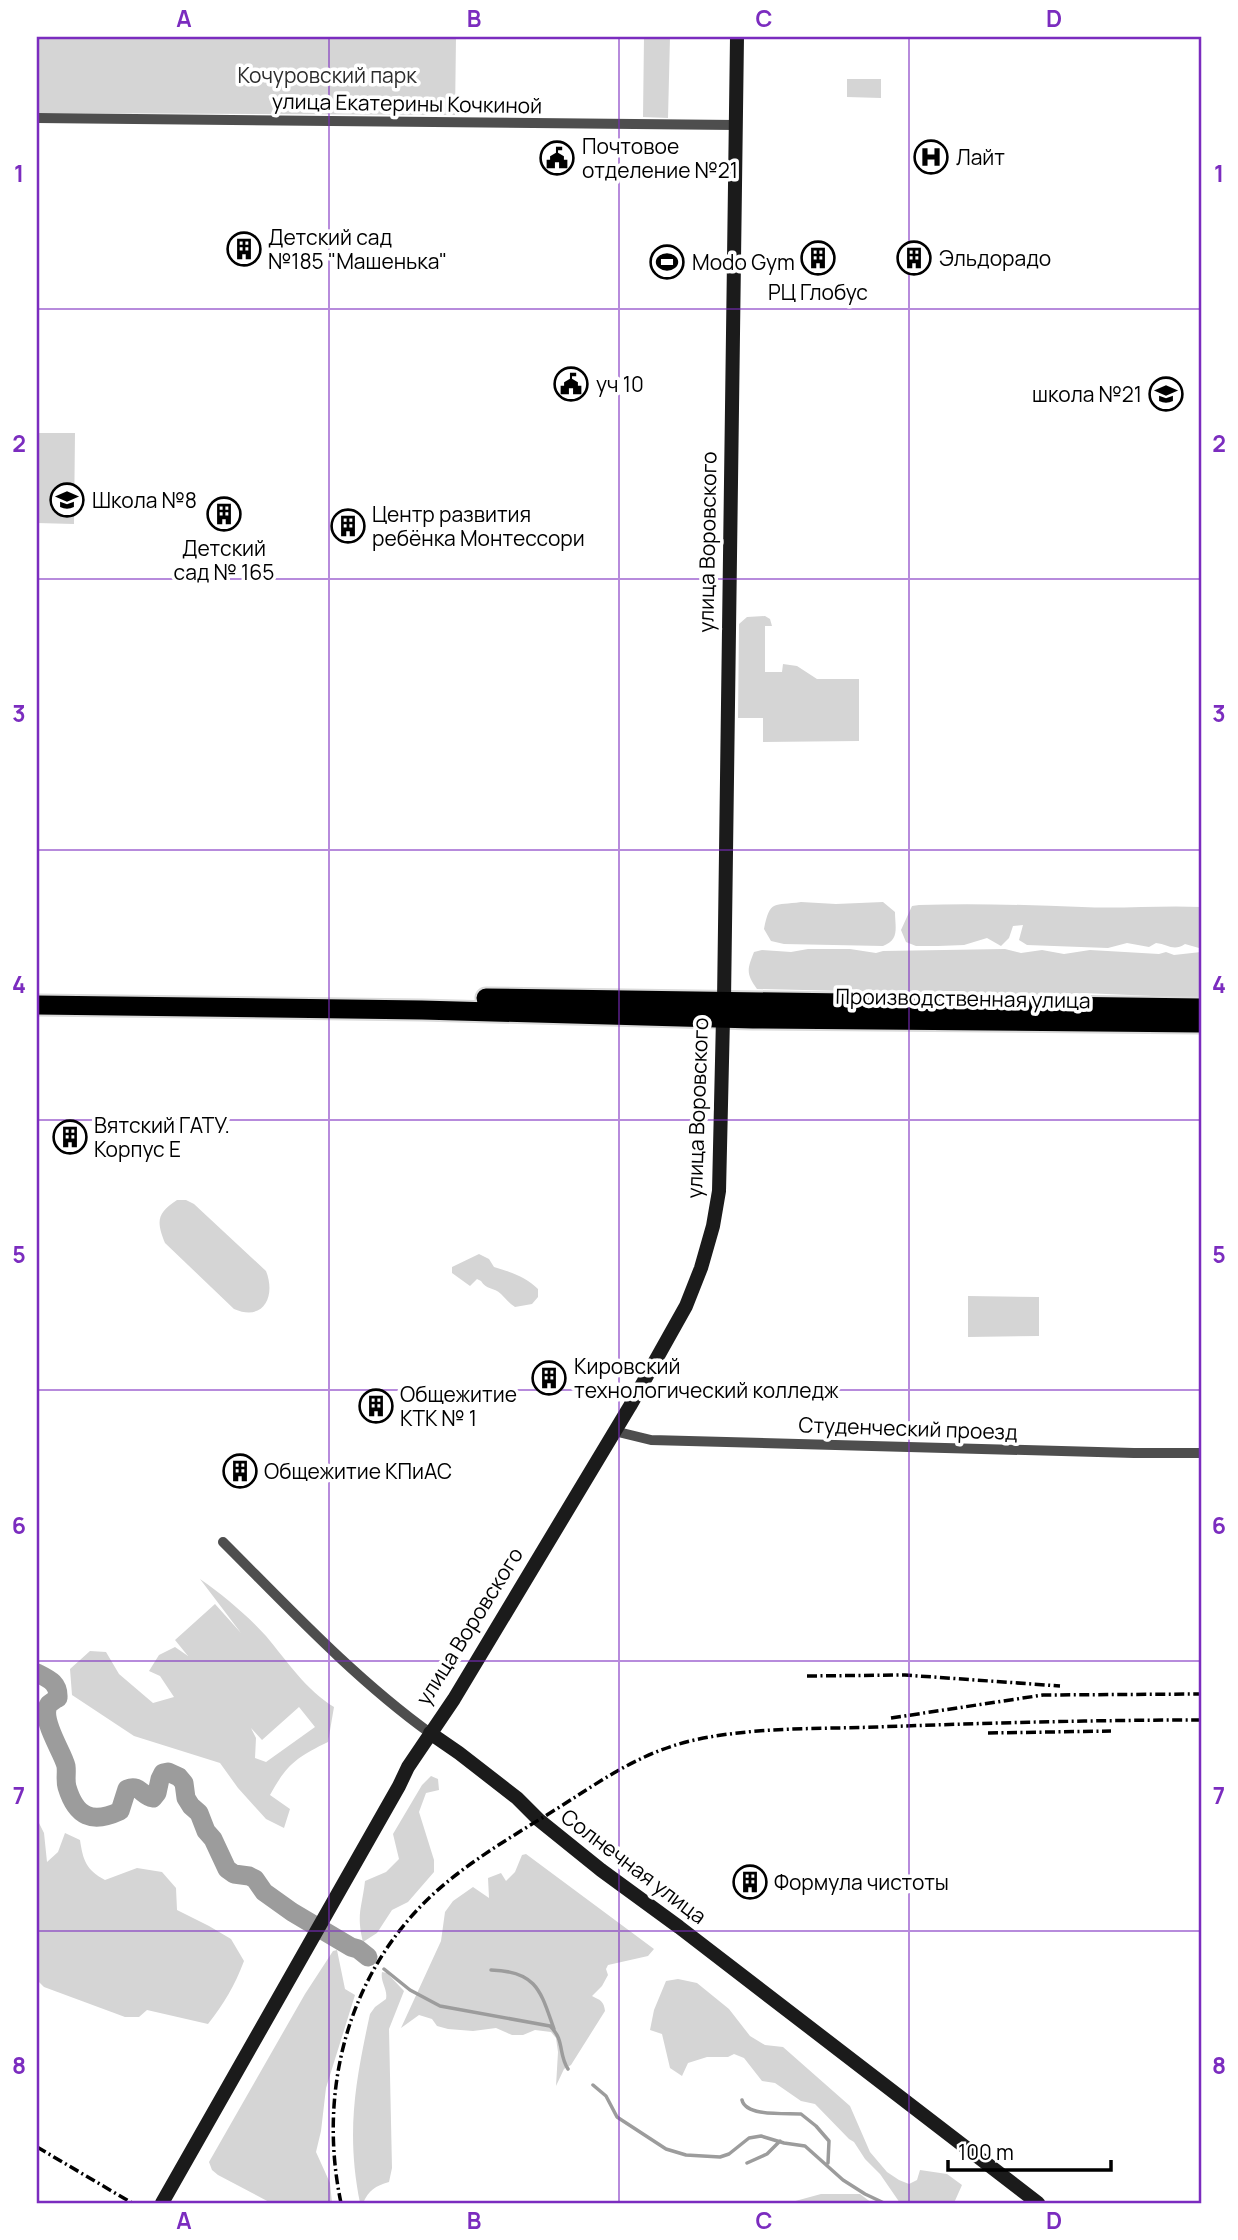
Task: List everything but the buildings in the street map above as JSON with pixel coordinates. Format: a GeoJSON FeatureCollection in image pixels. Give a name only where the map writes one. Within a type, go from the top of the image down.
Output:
{"type":"FeatureCollection","features":[{"type":"Feature","properties":{"kind":"highway"},"geometry":{"type":"LineString","coordinates":[[37,993],[724,1010]]}},
{"type":"Feature","properties":{"kind":"highway"},"geometry":{"type":"LineString","coordinates":[[45,1006],[724,1010]]}},
{"type":"Feature","properties":{"kind":"highway","name":"Производственная улица"},"geometry":{"type":"LineString","coordinates":[[724,1010],[1201,1008]]}},
{"type":"Feature","properties":{"kind":"highway","name":"Производственная улица"},"geometry":{"type":"LineString","coordinates":[[724,1010],[1201,1023]]}},
{"type":"Feature","properties":{"kind":"main road","name":"улица Воровского"},"geometry":{"type":"LineString","coordinates":[[162,2203],[408,1767],[454,1699],[663,1350],[686,1306],[713,1226],[719,1191],[724,1010],[737,37]]}},
{"type":"Feature","properties":{"kind":"main road","name":"Солнечная улица"},"geometry":{"type":"LineString","coordinates":[[430,1733],[517,1798],[539,1820],[601,1870],[1038,2203]]}},
{"type":"Feature","properties":{"kind":"street","name":"улица Екатерины Кочкиной"},"geometry":{"type":"LineString","coordinates":[[37,118],[736,125]]}},
{"type":"Feature","properties":{"kind":"street","name":"Студенческий проезд"},"geometry":{"type":"LineString","coordinates":[[614,1431],[651,1440],[1201,1453]]}},
{"type":"Feature","properties":{"kind":"street","name":"Солнечная улица"},"geometry":{"type":"LineString","coordinates":[[223,1542],[324,1643],[409,1718],[430,1733]]}},
{"type":"Feature","properties":{"kind":"green space","name":"Кочуровский парк"},"geometry":{"type":"Polygon","coordinates":[[[37,37],[456,37],[455,115],[37,113],[37,37]]]}},
{"type":"Feature","properties":{"kind":"green space"},"geometry":{"type":"Polygon","coordinates":[[[644,37],[670,37],[668,118],[643,117],[644,37]]]}},
{"type":"Feature","properties":{"kind":"green space"},"geometry":{"type":"Polygon","coordinates":[[[847,79],[881,79],[881,98],[847,97],[847,79]]]}},
{"type":"Feature","properties":{"kind":"green space"},"geometry":{"type":"Polygon","coordinates":[[[37,433],[75,433],[74,524],[37,523],[37,433]]]}},
{"type":"Feature","properties":{"kind":"green space"},"geometry":{"type":"Polygon","coordinates":[[[765,616],[770,619],[772,626],[765,626],[765,672],[782,672],[783,664],[797,666],[817,679],[859,679],[859,741],[763,742],[763,718],[738,718],[739,624],[747,617],[765,616]]]}},
{"type":"Feature","properties":{"kind":"green space"},"geometry":{"type":"Polygon","coordinates":[[[883,902],[895,912],[894,937],[883,946],[784,944],[771,941],[764,929],[771,908],[779,904],[883,902]]]}},
{"type":"Feature","properties":{"kind":"green space"},"geometry":{"type":"Polygon","coordinates":[[[912,906],[1201,907],[1201,946],[1199,948],[1185,944],[1174,947],[1156,943],[1149,947],[1127,943],[1108,948],[1027,945],[1019,940],[1023,925],[1013,926],[1009,938],[1001,946],[987,938],[964,945],[916,946],[906,942],[901,930],[912,906]]]}},
{"type":"Feature","properties":{"kind":"green space"},"geometry":{"type":"Polygon","coordinates":[[[850,949],[876,953],[1005,949],[1021,953],[1042,950],[1064,954],[1090,950],[1159,954],[1166,952],[1174,955],[1201,952],[1201,998],[1083,993],[1047,996],[757,989],[749,971],[754,952],[850,949]]]}},
{"type":"Feature","properties":{"kind":"green space"},"geometry":{"type":"Polygon","coordinates":[[[177,1200],[194,1204],[266,1271],[269,1280],[268,1297],[260,1309],[244,1312],[234,1309],[165,1243],[160,1229],[160,1218],[165,1209],[177,1200]]]}},
{"type":"Feature","properties":{"kind":"green space"},"geometry":{"type":"Polygon","coordinates":[[[479,1254],[489,1259],[494,1267],[528,1281],[538,1289],[538,1297],[532,1304],[515,1307],[481,1281],[477,1279],[470,1286],[452,1273],[452,1267],[479,1254]]]}},
{"type":"Feature","properties":{"kind":"green space"},"geometry":{"type":"Polygon","coordinates":[[[968,1296],[1039,1297],[1039,1336],[968,1337],[968,1296]]]}},
{"type":"Feature","properties":{"kind":"green space"},"geometry":{"type":"Polygon","coordinates":[[[200,1579],[251,1620],[306,1684],[334,1707],[328,1742],[294,1762],[270,1795],[290,1809],[284,1828],[266,1819],[220,1763],[134,1736],[72,1695],[70,1669],[90,1651],[106,1652],[119,1674],[153,1703],[174,1697],[160,1676],[149,1671],[159,1655],[175,1647],[188,1656],[175,1640],[215,1604],[241,1633],[200,1579]],[[299,1707],[262,1740],[251,1728],[256,1738],[255,1758],[266,1762],[315,1727],[299,1707]]]}},
{"type":"Feature","properties":{"kind":"green space"},"geometry":{"type":"Polygon","coordinates":[[[431,1776],[438,1779],[439,1790],[426,1793],[419,1812],[434,1860],[434,1872],[408,1902],[392,1910],[377,1933],[363,1942],[360,1918],[365,1881],[386,1872],[399,1859],[393,1834],[422,1785],[431,1776]]]}},
{"type":"Feature","properties":{"kind":"green space"},"geometry":{"type":"Polygon","coordinates":[[[37,1819],[44,1833],[47,1862],[58,1852],[65,1833],[80,1840],[86,1864],[105,1880],[137,1868],[162,1872],[176,1888],[177,1910],[231,1939],[244,1961],[229,1994],[208,2024],[147,2010],[139,2017],[125,2017],[44,1987],[37,1980],[37,1819]]]}},
{"type":"Feature","properties":{"kind":"green space"},"geometry":{"type":"Polygon","coordinates":[[[526,1854],[654,1949],[648,1956],[608,1965],[608,1975],[592,1996],[601,2001],[605,2011],[571,2065],[564,2069],[556,2086],[558,2052],[556,2038],[551,2032],[535,2030],[523,2035],[512,2035],[496,2028],[473,2031],[448,2029],[419,2015],[401,2028],[441,1941],[445,1912],[453,1901],[473,1887],[489,1898],[488,1878],[501,1873],[506,1881],[515,1872],[522,1855],[526,1854]]]}},
{"type":"Feature","properties":{"kind":"green space"},"geometry":{"type":"Polygon","coordinates":[[[337,1950],[345,1989],[355,1995],[326,2088],[316,2152],[330,2183],[332,2203],[271,2203],[218,2175],[209,2162],[305,1994],[333,1951],[337,1950]]]}},
{"type":"Feature","properties":{"kind":"green space"},"geometry":{"type":"Polygon","coordinates":[[[382,1972],[387,1973],[404,1991],[389,2029],[392,2168],[389,2182],[373,2189],[363,2203],[360,2203],[354,2154],[354,2108],[370,2014],[386,1999],[382,1972]]]}},
{"type":"Feature","properties":{"kind":"green space"},"geometry":{"type":"Polygon","coordinates":[[[678,1979],[697,1983],[729,2009],[750,2036],[765,2045],[783,2047],[850,2106],[870,2152],[887,2172],[909,2184],[917,2180],[920,2170],[947,2174],[962,2185],[954,2203],[900,2203],[854,2142],[815,2104],[801,2101],[775,2083],[762,2081],[744,2058],[734,2054],[728,2057],[707,2057],[688,2063],[682,2076],[670,2068],[662,2034],[650,2030],[654,2010],[666,1981],[678,1979]]]}},
{"type":"Feature","properties":{"kind":"green space"},"geometry":{"type":"Polygon","coordinates":[[[821,2194],[860,2194],[872,2203],[788,2203],[821,2194]]]}},
{"type":"Feature","properties":{"kind":"waterway"},"geometry":{"type":"LineString","coordinates":[[37,1673],[57,1689],[58,1698],[49,1704],[47,1718],[66,1766],[67,1787],[80,1811],[93,1817],[110,1815],[120,1811],[127,1789],[138,1789],[153,1798],[163,1773],[168,1772],[179,1777],[184,1783],[186,1798],[199,1813],[227,1869],[234,1874],[255,1879],[264,1892],[292,1912],[368,1957]]}},
{"type":"Feature","properties":{"kind":"waterway"},"geometry":{"type":"LineString","coordinates":[[384,1969],[410,1990],[440,2006],[550,2026],[558,2037],[568,2069]]}},
{"type":"Feature","properties":{"kind":"waterway"},"geometry":{"type":"LineString","coordinates":[[491,1970],[519,1975],[535,1986],[554,2029]]}},
{"type":"Feature","properties":{"kind":"waterway"},"geometry":{"type":"LineString","coordinates":[[593,2085],[606,2096],[617,2117],[666,2149],[686,2155],[720,2157],[729,2154],[749,2138],[761,2136],[805,2146],[843,2180],[884,2203]]}},
{"type":"Feature","properties":{"kind":"waterway"},"geometry":{"type":"LineString","coordinates":[[742,2100],[745,2105],[758,2112],[801,2114],[829,2141],[828,2163]]}},
{"type":"Feature","properties":{"kind":"waterway"},"geometry":{"type":"LineString","coordinates":[[747,2163],[767,2154],[780,2141]]}},
{"type":"Feature","properties":{"kind":"railway"},"geometry":{"type":"LineString","coordinates":[[807,1676],[905,1675],[1060,1686]]}},
{"type":"Feature","properties":{"kind":"railway"},"geometry":{"type":"LineString","coordinates":[[891,1718],[1043,1695],[1201,1694]]}},
{"type":"Feature","properties":{"kind":"railway"},"geometry":{"type":"LineString","coordinates":[[341,2203],[333,2121],[337,2080],[345,2040],[358,2002],[376,1965],[399,1931],[427,1900],[456,1875],[621,1769],[678,1744],[721,1735],[766,1730],[1201,1720]]}},
{"type":"Feature","properties":{"kind":"railway"},"geometry":{"type":"LineString","coordinates":[[988,1733],[1111,1731]]}},
{"type":"Feature","properties":{"kind":"railway"},"geometry":{"type":"LineString","coordinates":[[37,2147],[132,2203]]}},
{"type":"Feature","properties":{"kind":"place","name":"Лайт"},"geometry":{"type":"Point","coordinates":[931,157]}},
{"type":"Feature","properties":{"kind":"place","name":"Почтовое отделение №21"},"geometry":{"type":"Point","coordinates":[557,158]}},
{"type":"Feature","properties":{"kind":"place","name":"Детский сад №185 \"Машенька\""},"geometry":{"type":"Point","coordinates":[244,249]}},
{"type":"Feature","properties":{"kind":"place","name":"РЦ Глобус"},"geometry":{"type":"Point","coordinates":[818,258]}},
{"type":"Feature","properties":{"kind":"place","name":"Эльдорадо"},"geometry":{"type":"Point","coordinates":[914,258]}},
{"type":"Feature","properties":{"kind":"place","name":"Modo Gym"},"geometry":{"type":"Point","coordinates":[667,262]}},
{"type":"Feature","properties":{"kind":"place","name":"уч 10"},"geometry":{"type":"Point","coordinates":[571,384]}},
{"type":"Feature","properties":{"kind":"place","name":"школа №21"},"geometry":{"type":"Point","coordinates":[1166,394]}},
{"type":"Feature","properties":{"kind":"place","name":"Школа №8"},"geometry":{"type":"Point","coordinates":[67,500]}},
{"type":"Feature","properties":{"kind":"place","name":"Детский сад № 165"},"geometry":{"type":"Point","coordinates":[224,514]}},
{"type":"Feature","properties":{"kind":"place","name":"Центр развития ребёнка Монтессори"},"geometry":{"type":"Point","coordinates":[348,526]}},
{"type":"Feature","properties":{"kind":"place","name":"Вятский ГАТУ. Корпус Е"},"geometry":{"type":"Point","coordinates":[70,1137]}},
{"type":"Feature","properties":{"kind":"place","name":"Кировский технологический колледж"},"geometry":{"type":"Point","coordinates":[549,1378]}},
{"type":"Feature","properties":{"kind":"place","name":"Общежитие КТК № 1"},"geometry":{"type":"Point","coordinates":[376,1406]}},
{"type":"Feature","properties":{"kind":"place","name":"Общежитие КПиАС"},"geometry":{"type":"Point","coordinates":[240,1471]}},
{"type":"Feature","properties":{"kind":"place","name":"Формула чистоты"},"geometry":{"type":"Point","coordinates":[750,1882]}}]}
